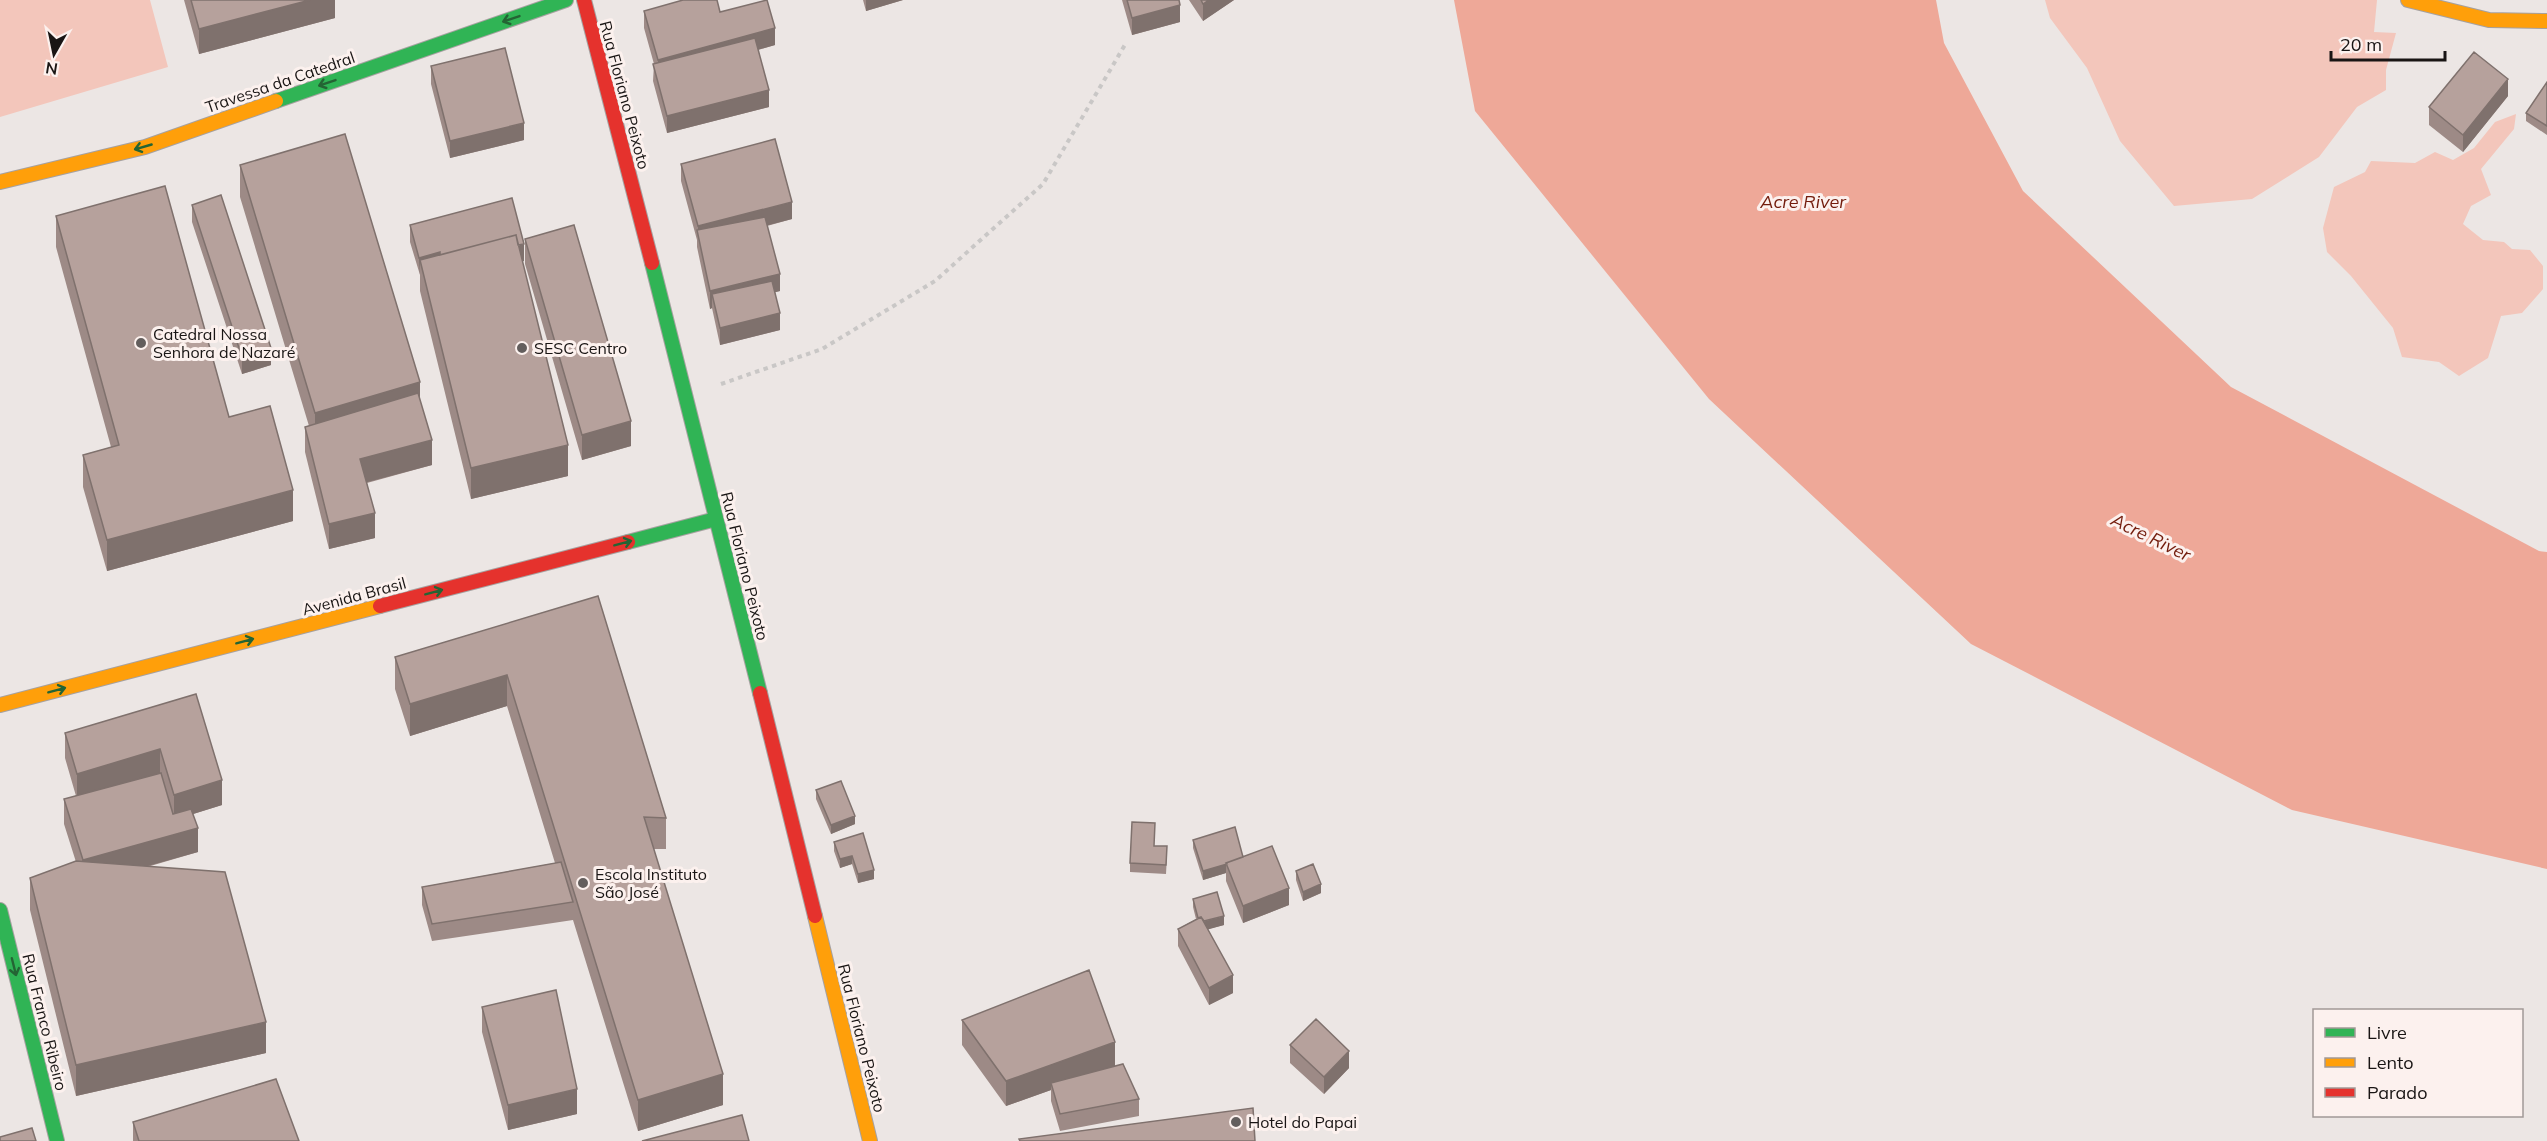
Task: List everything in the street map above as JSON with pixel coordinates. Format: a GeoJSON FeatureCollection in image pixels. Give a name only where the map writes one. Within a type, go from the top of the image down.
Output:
{"type":"FeatureCollection","features":[{"type":"Feature","properties":{"kind":"street","name":"Travessa da Catedral"},"geometry":{"type":"LineString","coordinates":[[0,182],[145,147],[566,0]]}},
{"type":"Feature","properties":{"kind":"street","name":"Rua Floriano Peixoto"},"geometry":{"type":"LineString","coordinates":[[584,0],[686,395],[870,1141]]}},
{"type":"Feature","properties":{"kind":"street"},"geometry":{"type":"LineString","coordinates":[[2411,2],[2488,20],[2547,21]]}},
{"type":"Feature","properties":{"kind":"street","name":"Avenida Brasil"},"geometry":{"type":"LineString","coordinates":[[0,705],[716,519]]}},
{"type":"Feature","properties":{"kind":"street","name":"Rua Franco Ribeiro"},"geometry":{"type":"LineString","coordinates":[[0,910],[57,1141]]}},
{"type":"Feature","properties":{"kind":"path"},"geometry":{"type":"LineString","coordinates":[[686,395],[822,349],[935,281],[1043,184],[1126,43]]}},
{"type":"Feature","properties":{"kind":"shaded area"},"geometry":{"type":"Polygon","coordinates":[[[0,0],[150,0],[168,67],[0,117],[0,0]]]}},
{"type":"Feature","properties":{"kind":"shaded area"},"geometry":{"type":"Polygon","coordinates":[[[2045,0],[2377,0],[2374,32],[2396,33],[2386,70],[2386,90],[2357,107],[2319,157],[2252,199],[2174,206],[2120,141],[2087,68],[2050,18],[2045,0]]]}},
{"type":"Feature","properties":{"kind":"shaded area"},"geometry":{"type":"Polygon","coordinates":[[[2516,114],[2514,129],[2481,169],[2491,195],[2471,206],[2463,224],[2483,240],[2504,242],[2512,249],[2530,250],[2543,266],[2543,289],[2522,313],[2501,316],[2488,358],[2459,376],[2439,362],[2402,357],[2393,328],[2351,276],[2327,252],[2323,228],[2334,187],[2365,172],[2371,161],[2415,163],[2435,152],[2453,160],[2474,148],[2495,122],[2516,114]]]}},
{"type":"Feature","properties":{"kind":"water","name":"Acre River"},"geometry":{"type":"Polygon","coordinates":[[[1454,0],[1936,0],[1944,43],[2023,191],[2231,387],[2539,551],[2547,552],[2547,869],[2292,810],[1971,644],[1709,399],[1475,111],[1454,0]]]}},
{"type":"Feature","properties":{"kind":"building"},"geometry":{"type":"Polygon","coordinates":[[[191,0],[310,0],[199,29],[191,0]]]}},
{"type":"Feature","properties":{"kind":"building"},"geometry":{"type":"Polygon","coordinates":[[[683,0],[717,0],[720,12],[767,0],[775,28],[658,60],[644,11],[683,0]]]}},
{"type":"Feature","properties":{"kind":"building"},"geometry":{"type":"Polygon","coordinates":[[[1127,0],[1179,0],[1180,5],[1132,18],[1127,0]]]}},
{"type":"Feature","properties":{"kind":"building"},"geometry":{"type":"Polygon","coordinates":[[[755,38],[769,90],[667,116],[653,64],[755,38]]]}},
{"type":"Feature","properties":{"kind":"building"},"geometry":{"type":"Polygon","coordinates":[[[505,48],[524,123],[450,141],[431,66],[505,48]]]}},
{"type":"Feature","properties":{"kind":"building"},"geometry":{"type":"Polygon","coordinates":[[[2474,52],[2508,79],[2463,135],[2429,107],[2474,52]]]}},
{"type":"Feature","properties":{"kind":"building"},"geometry":{"type":"Polygon","coordinates":[[[2547,82],[2547,126],[2526,113],[2547,82]]]}},
{"type":"Feature","properties":{"kind":"building"},"geometry":{"type":"Polygon","coordinates":[[[345,134],[420,382],[315,413],[240,165],[345,134]]]}},
{"type":"Feature","properties":{"kind":"building"},"geometry":{"type":"Polygon","coordinates":[[[775,139],[792,202],[698,226],[681,164],[775,139]]]}},
{"type":"Feature","properties":{"kind":"building","name":"Catedral Nossa Senhora de Nazaré"},"geometry":{"type":"Polygon","coordinates":[[[165,186],[229,417],[270,406],[293,490],[107,540],[83,455],[119,445],[56,216],[165,186]]]}},
{"type":"Feature","properties":{"kind":"building"},"geometry":{"type":"Polygon","coordinates":[[[221,195],[271,348],[242,357],[192,205],[221,195]]]}},
{"type":"Feature","properties":{"kind":"building"},"geometry":{"type":"Polygon","coordinates":[[[512,198],[524,244],[518,245],[516,235],[440,255],[440,252],[419,258],[410,225],[512,198]]]}},
{"type":"Feature","properties":{"kind":"building"},"geometry":{"type":"Polygon","coordinates":[[[765,217],[780,274],[710,291],[697,230],[765,217]]]}},
{"type":"Feature","properties":{"kind":"building"},"geometry":{"type":"Polygon","coordinates":[[[574,225],[631,421],[582,435],[525,239],[574,225]]]}},
{"type":"Feature","properties":{"kind":"building"},"geometry":{"type":"Polygon","coordinates":[[[516,235],[568,445],[471,468],[420,260],[516,235]]]}},
{"type":"Feature","properties":{"kind":"building"},"geometry":{"type":"Polygon","coordinates":[[[772,281],[780,313],[720,328],[712,294],[772,281]]]}},
{"type":"Feature","properties":{"kind":"building"},"geometry":{"type":"Polygon","coordinates":[[[418,393],[432,440],[360,459],[375,513],[329,524],[305,427],[418,393]]]}},
{"type":"Feature","properties":{"kind":"building"},"geometry":{"type":"Polygon","coordinates":[[[598,596],[666,818],[644,817],[723,1074],[638,1100],[507,675],[410,704],[395,657],[598,596]]]}},
{"type":"Feature","properties":{"kind":"building"},"geometry":{"type":"Polygon","coordinates":[[[196,694],[222,780],[174,795],[160,749],[77,774],[65,733],[196,694]]]}},
{"type":"Feature","properties":{"kind":"building"},"geometry":{"type":"Polygon","coordinates":[[[161,773],[173,814],[191,809],[198,828],[83,860],[64,799],[161,773]]]}},
{"type":"Feature","properties":{"kind":"building"},"geometry":{"type":"Polygon","coordinates":[[[841,781],[855,816],[831,825],[816,790],[841,781]]]}},
{"type":"Feature","properties":{"kind":"building"},"geometry":{"type":"Polygon","coordinates":[[[1132,822],[1155,823],[1154,846],[1167,846],[1166,865],[1130,863],[1132,822]]]}},
{"type":"Feature","properties":{"kind":"building"},"geometry":{"type":"Polygon","coordinates":[[[1235,827],[1243,857],[1203,871],[1193,840],[1235,827]]]}},
{"type":"Feature","properties":{"kind":"building"},"geometry":{"type":"Polygon","coordinates":[[[863,833],[874,870],[858,874],[852,856],[840,859],[834,842],[863,833]]]}},
{"type":"Feature","properties":{"kind":"building"},"geometry":{"type":"Polygon","coordinates":[[[1272,846],[1289,888],[1243,906],[1226,863],[1272,846]]]}},
{"type":"Feature","properties":{"kind":"building"},"geometry":{"type":"Polygon","coordinates":[[[76,861],[225,872],[266,1022],[76,1065],[30,878],[76,861]]]}},
{"type":"Feature","properties":{"kind":"building"},"geometry":{"type":"Polygon","coordinates":[[[561,862],[573,902],[432,924],[422,887],[561,862]]]}},
{"type":"Feature","properties":{"kind":"building"},"geometry":{"type":"Polygon","coordinates":[[[1313,864],[1321,884],[1303,892],[1296,871],[1313,864]]]}},
{"type":"Feature","properties":{"kind":"building"},"geometry":{"type":"Polygon","coordinates":[[[1217,892],[1224,916],[1204,921],[1201,917],[1198,918],[1193,899],[1217,892]]]}},
{"type":"Feature","properties":{"kind":"building"},"geometry":{"type":"Polygon","coordinates":[[[1201,917],[1233,975],[1209,988],[1178,929],[1201,917]]]}},
{"type":"Feature","properties":{"kind":"building"},"geometry":{"type":"Polygon","coordinates":[[[1089,970],[1115,1042],[1006,1081],[962,1020],[1089,970]]]}},
{"type":"Feature","properties":{"kind":"building"},"geometry":{"type":"Polygon","coordinates":[[[556,990],[577,1089],[508,1105],[482,1007],[556,990]]]}},
{"type":"Feature","properties":{"kind":"building"},"geometry":{"type":"Polygon","coordinates":[[[1316,1019],[1349,1051],[1324,1077],[1290,1045],[1316,1019]]]}},
{"type":"Feature","properties":{"kind":"building"},"geometry":{"type":"Polygon","coordinates":[[[1123,1064],[1139,1099],[1060,1114],[1051,1083],[1123,1064]]]}},
{"type":"Feature","properties":{"kind":"building"},"geometry":{"type":"Polygon","coordinates":[[[276,1079],[299,1141],[139,1141],[133,1122],[276,1079]]]}},
{"type":"Feature","properties":{"kind":"building"},"geometry":{"type":"Polygon","coordinates":[[[1253,1108],[1255,1141],[1020,1141],[1019,1139],[1253,1108]]]}},
{"type":"Feature","properties":{"kind":"building"},"geometry":{"type":"Polygon","coordinates":[[[742,1115],[749,1141],[642,1141],[742,1115]]]}},
{"type":"Feature","properties":{"kind":"building"},"geometry":{"type":"Polygon","coordinates":[[[32,1128],[36,1141],[0,1141],[0,1137],[32,1128]]]}},
{"type":"Feature","properties":{"kind":"traffic: fast"},"geometry":{"type":"LineString","coordinates":[[276,101],[566,0]]}},
{"type":"Feature","properties":{"kind":"traffic: fast"},"geometry":{"type":"LineString","coordinates":[[652,263],[760,693]]}},
{"type":"Feature","properties":{"kind":"traffic: fast"},"geometry":{"type":"LineString","coordinates":[[628,542],[716,519]]}},
{"type":"Feature","properties":{"kind":"traffic: fast"},"geometry":{"type":"LineString","coordinates":[[0,910],[57,1141]]}},
{"type":"Feature","properties":{"kind":"traffic: slow"},"geometry":{"type":"LineString","coordinates":[[2408,0],[2489,20],[2547,21]]}},
{"type":"Feature","properties":{"kind":"traffic: slow"},"geometry":{"type":"LineString","coordinates":[[0,182],[145,147],[276,101]]}},
{"type":"Feature","properties":{"kind":"traffic: slow"},"geometry":{"type":"LineString","coordinates":[[0,705],[380,606]]}},
{"type":"Feature","properties":{"kind":"traffic: slow"},"geometry":{"type":"LineString","coordinates":[[815,916],[870,1141]]}},
{"type":"Feature","properties":{"kind":"traffic: jam"},"geometry":{"type":"LineString","coordinates":[[584,0],[652,263]]}},
{"type":"Feature","properties":{"kind":"traffic: jam"},"geometry":{"type":"LineString","coordinates":[[380,606],[628,542]]}},
{"type":"Feature","properties":{"kind":"traffic: jam"},"geometry":{"type":"LineString","coordinates":[[760,693],[815,916]]}},
{"type":"Feature","properties":{"kind":"place","name":"Catedral Nossa Senhora de Nazaré"},"geometry":{"type":"Point","coordinates":[141,343]}},
{"type":"Feature","properties":{"kind":"place","name":"SESC Centro"},"geometry":{"type":"Point","coordinates":[522,348]}},
{"type":"Feature","properties":{"kind":"place","name":"Escola Instituto São José"},"geometry":{"type":"Point","coordinates":[583,883]}},
{"type":"Feature","properties":{"kind":"place","name":"Hotel do Papai"},"geometry":{"type":"Point","coordinates":[1236,1122]}}]}
